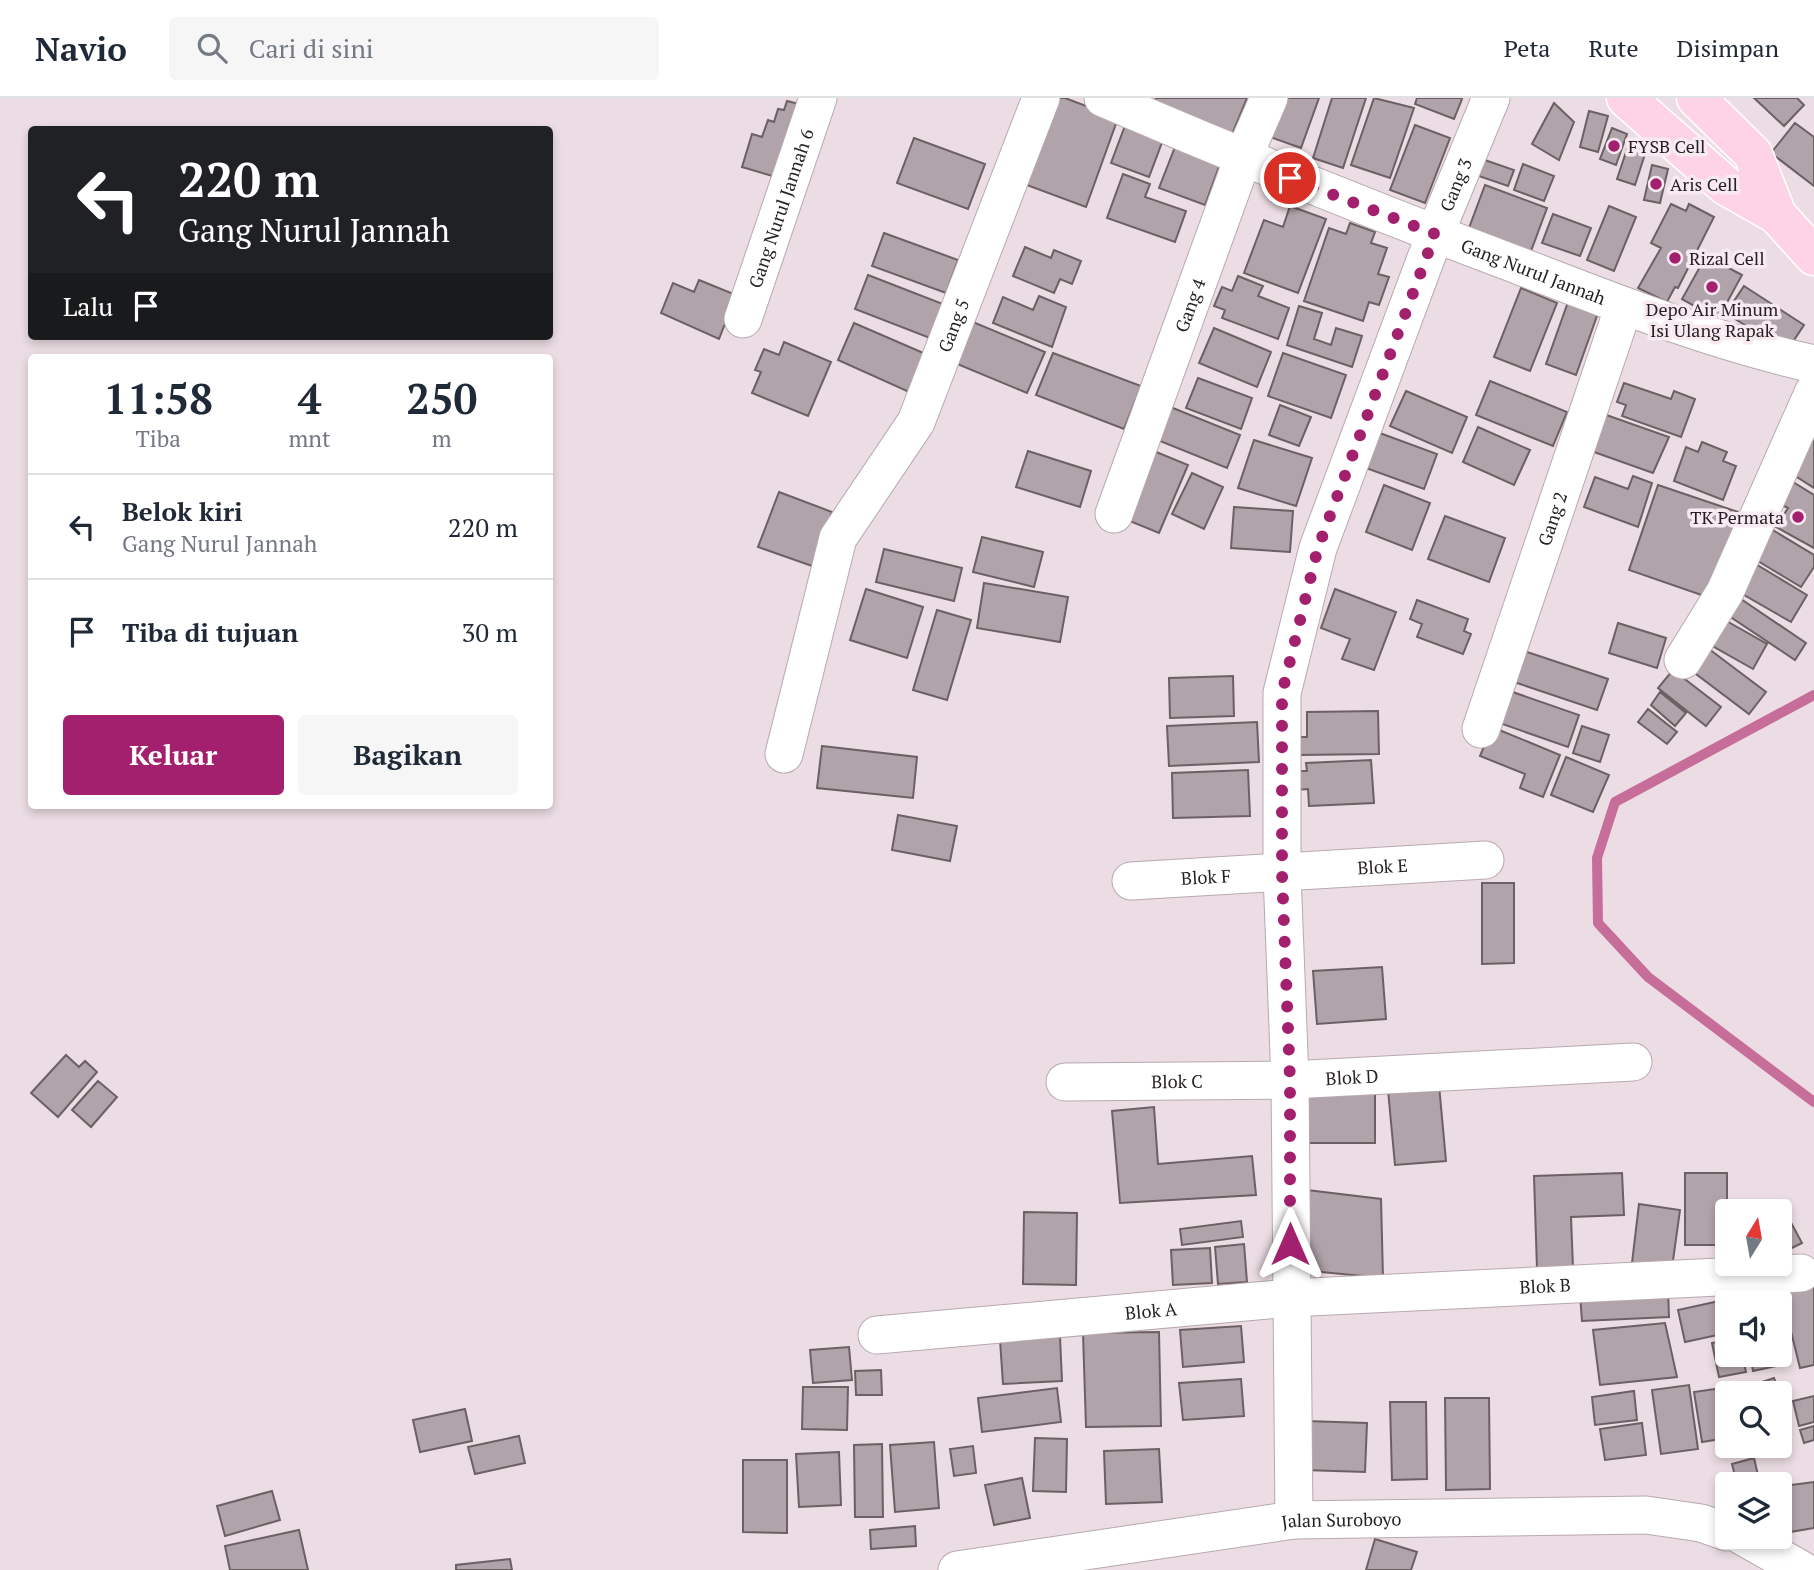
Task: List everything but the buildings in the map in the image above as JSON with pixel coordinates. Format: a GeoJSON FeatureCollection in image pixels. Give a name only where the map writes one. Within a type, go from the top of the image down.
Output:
{"type":"FeatureCollection","features":[{"type":"Feature","properties":{"kind":"main road"},"geometry":{"type":"LineString","coordinates":[[1626,98],[1726,186],[1777,215],[1814,256]]}},
{"type":"Feature","properties":{"kind":"main road"},"geometry":{"type":"LineString","coordinates":[[1696,98],[1753,154],[1777,215]]}},
{"type":"Feature","properties":{"kind":"street","name":"Gang Nurul Jannah 6"},"geometry":{"type":"LineString","coordinates":[[743,319],[818,98]]}},
{"type":"Feature","properties":{"kind":"street","name":"Gang 5"},"geometry":{"type":"LineString","coordinates":[[784,754],[838,538],[916,422],[1041,98]]}},
{"type":"Feature","properties":{"kind":"street","name":"Gang Nurul Jannah"},"geometry":{"type":"LineString","coordinates":[[1103,98],[1244,158],[1625,306],[1754,350],[1814,364]]}},
{"type":"Feature","properties":{"kind":"street","name":"Gang 4"},"geometry":{"type":"LineString","coordinates":[[1114,514],[1244,158],[1269,98]]}},
{"type":"Feature","properties":{"kind":"street","name":"Gang 3"},"geometry":{"type":"LineString","coordinates":[[1293,1520],[1290,1080],[1282,873],[1282,693],[1318,548],[1435,234],[1491,98]]}},
{"type":"Feature","properties":{"kind":"street","name":"Gang 2"},"geometry":{"type":"LineString","coordinates":[[1481,729],[1625,306]]}},
{"type":"Feature","properties":{"kind":"street"},"geometry":{"type":"LineString","coordinates":[[1683,660],[1725,592],[1814,391]]}},
{"type":"Feature","properties":{"kind":"street","name":"Blok E"},"geometry":{"type":"LineString","coordinates":[[1282,873],[1485,860]]}},
{"type":"Feature","properties":{"kind":"street","name":"Blok F"},"geometry":{"type":"LineString","coordinates":[[1131,881],[1282,873]]}},
{"type":"Feature","properties":{"kind":"street","name":"Blok D"},"geometry":{"type":"LineString","coordinates":[[1290,1080],[1633,1062]]}},
{"type":"Feature","properties":{"kind":"street","name":"Blok C"},"geometry":{"type":"LineString","coordinates":[[1065,1082],[1290,1080]]}},
{"type":"Feature","properties":{"kind":"street","name":"Blok B"},"geometry":{"type":"LineString","coordinates":[[1290,1298],[1801,1273]]}},
{"type":"Feature","properties":{"kind":"street","name":"Blok A"},"geometry":{"type":"LineString","coordinates":[[877,1335],[1290,1298]]}},
{"type":"Feature","properties":{"kind":"street","name":"Jalan Suroboyo"},"geometry":{"type":"LineString","coordinates":[[957,1570],[1293,1520],[1646,1515],[1701,1523],[1715,1528]]}},
{"type":"Feature","properties":{"kind":"street"},"geometry":{"type":"LineString","coordinates":[[1765,1549],[1802,1570]]}},
{"type":"Feature","properties":{"kind":"waterway"},"geometry":{"type":"LineString","coordinates":[[1814,695],[1615,802],[1597,858],[1598,923],[1648,977],[1814,1102]]}},
{"type":"Feature","properties":{"kind":"place","name":"FYSB Cell"},"geometry":{"type":"Point","coordinates":[1614,146]}},
{"type":"Feature","properties":{"kind":"place","name":"Aris Cell"},"geometry":{"type":"Point","coordinates":[1656,184]}},
{"type":"Feature","properties":{"kind":"place","name":"Rizal Cell"},"geometry":{"type":"Point","coordinates":[1675,258]}},
{"type":"Feature","properties":{"kind":"place","name":"Depo Air Minum Isi Ulang Rapak"},"geometry":{"type":"Point","coordinates":[1712,287]}},
{"type":"Feature","properties":{"kind":"place","name":"TK Permata"},"geometry":{"type":"Point","coordinates":[1798,517]}},
{"type":"Feature","properties":{"kind":"route"},"geometry":{"type":"LineString","coordinates":[[1290,178],[1435,234],[1318,548],[1282,693],[1282,873],[1290,1080],[1290,1244]]}}]}
